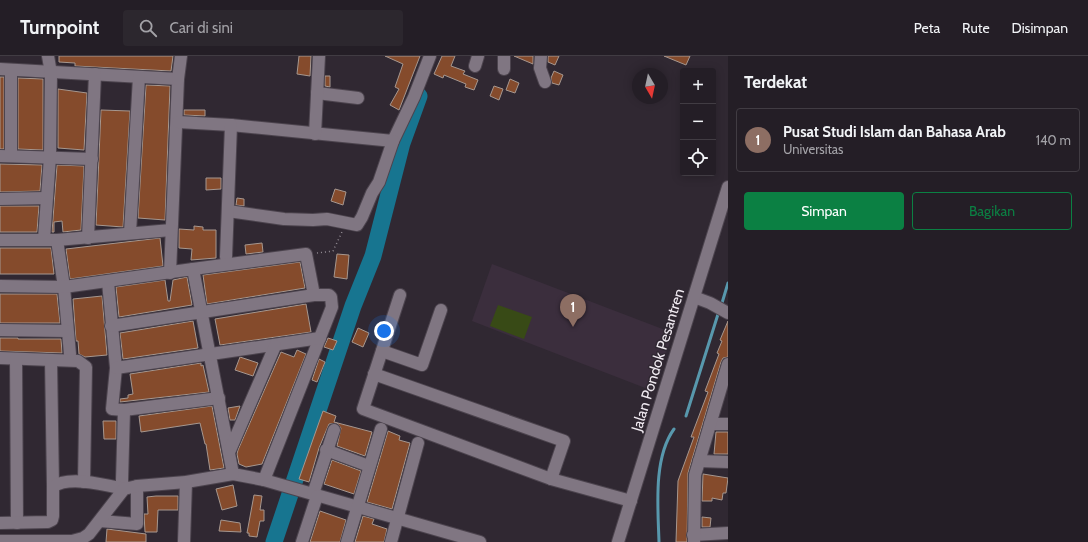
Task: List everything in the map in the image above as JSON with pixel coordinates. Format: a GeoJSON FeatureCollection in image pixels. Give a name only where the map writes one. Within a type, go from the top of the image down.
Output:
{"type":"FeatureCollection","features":[{"type":"Feature","properties":{"kind":"street"},"geometry":{"type":"LineString","coordinates":[[44,239],[50,157],[51,73],[48,56]]}},
{"type":"Feature","properties":{"kind":"street"},"geometry":{"type":"LineString","coordinates":[[170,273],[178,79],[181,56]]}},
{"type":"Feature","properties":{"kind":"street"},"geometry":{"type":"LineString","coordinates":[[315,134],[319,56]]}},
{"type":"Feature","properties":{"kind":"street"},"geometry":{"type":"LineString","coordinates":[[228,211],[284,219],[327,219],[354,225],[358,224],[372,193],[380,182],[393,141],[414,97],[430,56]]}},
{"type":"Feature","properties":{"kind":"street"},"geometry":{"type":"LineString","coordinates":[[504,56],[504,69]]}},
{"type":"Feature","properties":{"kind":"street"},"geometry":{"type":"LineString","coordinates":[[541,56],[540,68],[545,82]]}},
{"type":"Feature","properties":{"kind":"street"},"geometry":{"type":"LineString","coordinates":[[92,159],[5,156],[6,70],[178,79]]}},
{"type":"Feature","properties":{"kind":"street"},"geometry":{"type":"LineString","coordinates":[[88,238],[95,74]]}},
{"type":"Feature","properties":{"kind":"street"},"geometry":{"type":"LineString","coordinates":[[130,233],[139,76]]}},
{"type":"Feature","properties":{"kind":"street"},"geometry":{"type":"LineString","coordinates":[[317,93],[358,98]]}},
{"type":"Feature","properties":{"kind":"street"},"geometry":{"type":"LineString","coordinates":[[178,122],[231,125],[393,141]]}},
{"type":"Feature","properties":{"kind":"street"},"geometry":{"type":"LineString","coordinates":[[226,257],[231,125]]}},
{"type":"Feature","properties":{"kind":"street","name":"Jalan Pondok Pesantren"},"geometry":{"type":"LineString","coordinates":[[618,542],[728,187]]}},
{"type":"Feature","properties":{"kind":"street"},"geometry":{"type":"LineString","coordinates":[[0,199],[46,198]]}},
{"type":"Feature","properties":{"kind":"street"},"geometry":{"type":"LineString","coordinates":[[0,240],[57,240],[172,230]]}},
{"type":"Feature","properties":{"kind":"street"},"geometry":{"type":"LineString","coordinates":[[57,240],[64,287],[70,354]]}},
{"type":"Feature","properties":{"kind":"street"},"geometry":{"type":"LineString","coordinates":[[0,286],[64,287],[306,254],[314,295]]}},
{"type":"Feature","properties":{"kind":"street"},"geometry":{"type":"LineString","coordinates":[[193,269],[230,450],[233,474]]}},
{"type":"Feature","properties":{"kind":"street"},"geometry":{"type":"LineString","coordinates":[[108,282],[116,368],[111,406],[112,410],[124,410],[219,398]]}},
{"type":"Feature","properties":{"kind":"street"},"geometry":{"type":"LineString","coordinates":[[112,326],[202,311],[314,295],[329,295],[333,300],[332,307],[264,480]]}},
{"type":"Feature","properties":{"kind":"street"},"geometry":{"type":"LineString","coordinates":[[400,295],[363,409],[551,479],[630,501]]}},
{"type":"Feature","properties":{"kind":"street"},"geometry":{"type":"LineString","coordinates":[[694,297],[710,303],[728,313]]}},
{"type":"Feature","properties":{"kind":"street"},"geometry":{"type":"LineString","coordinates":[[382,351],[422,365],[441,310]]}},
{"type":"Feature","properties":{"kind":"street"},"geometry":{"type":"LineString","coordinates":[[0,330],[67,331]]}},
{"type":"Feature","properties":{"kind":"street"},"geometry":{"type":"LineString","coordinates":[[116,368],[275,346],[320,338]]}},
{"type":"Feature","properties":{"kind":"street"},"geometry":{"type":"LineString","coordinates":[[230,450],[275,346]]}},
{"type":"Feature","properties":{"kind":"street"},"geometry":{"type":"LineString","coordinates":[[0,358],[78,361],[86,367],[84,482]]}},
{"type":"Feature","properties":{"kind":"street"},"geometry":{"type":"LineString","coordinates":[[16,359],[17,523]]}},
{"type":"Feature","properties":{"kind":"street"},"geometry":{"type":"LineString","coordinates":[[0,523],[48,522],[52,520],[53,487],[51,360]]}},
{"type":"Feature","properties":{"kind":"street"},"geometry":{"type":"LineString","coordinates":[[728,364],[725,387],[710,424],[694,482],[694,539],[728,533]]}},
{"type":"Feature","properties":{"kind":"street"},"geometry":{"type":"LineString","coordinates":[[374,374],[564,441],[551,479]]}},
{"type":"Feature","properties":{"kind":"street"},"geometry":{"type":"LineString","coordinates":[[124,410],[122,481],[124,489]]}},
{"type":"Feature","properties":{"kind":"street"},"geometry":{"type":"LineString","coordinates":[[710,424],[728,424]]}},
{"type":"Feature","properties":{"kind":"street"},"geometry":{"type":"LineString","coordinates":[[347,542],[369,466],[382,429]]}},
{"type":"Feature","properties":{"kind":"street"},"geometry":{"type":"LineString","coordinates":[[302,542],[326,450],[334,430]]}},
{"type":"Feature","properties":{"kind":"street"},"geometry":{"type":"LineString","coordinates":[[391,542],[418,442]]}},
{"type":"Feature","properties":{"kind":"street"},"geometry":{"type":"LineString","coordinates":[[326,450],[369,466]]}},
{"type":"Feature","properties":{"kind":"street"},"geometry":{"type":"LineString","coordinates":[[699,461],[728,462]]}},
{"type":"Feature","properties":{"kind":"street"},"geometry":{"type":"LineString","coordinates":[[53,487],[65,481],[84,482],[124,489],[137,486],[186,482],[233,474],[264,480],[480,542]]}},
{"type":"Feature","properties":{"kind":"street"},"geometry":{"type":"LineString","coordinates":[[184,542],[186,482]]}},
{"type":"Feature","properties":{"kind":"street"},"geometry":{"type":"LineString","coordinates":[[100,521],[137,524],[137,486]]}},
{"type":"Feature","properties":{"kind":"street"},"geometry":{"type":"LineString","coordinates":[[0,541],[72,541],[83,538],[89,534],[100,521],[124,489]]}},
{"type":"Feature","properties":{"kind":"path"},"geometry":{"type":"LineString","coordinates":[[306,254],[333,251],[343,231],[354,225]]}},
{"type":"Feature","properties":{"kind":"shaded area"},"geometry":{"type":"Polygon","coordinates":[[[492,264],[673,333],[653,391],[472,321],[492,264]]]}},
{"type":"Feature","properties":{"kind":"green space"},"geometry":{"type":"Polygon","coordinates":[[[498,305],[532,317],[524,339],[490,326],[498,305]]]}},
{"type":"Feature","properties":{"kind":"building"},"geometry":{"type":"Polygon","coordinates":[[[59,56],[173,56],[171,71],[75,66],[75,63],[59,62],[59,56]]]}},
{"type":"Feature","properties":{"kind":"building"},"geometry":{"type":"Polygon","coordinates":[[[299,56],[311,56],[310,76],[297,74],[299,56]]]}},
{"type":"Feature","properties":{"kind":"building"},"geometry":{"type":"Polygon","coordinates":[[[385,56],[420,56],[399,110],[390,105],[399,89],[395,87],[403,64],[385,56]]]}},
{"type":"Feature","properties":{"kind":"building"},"geometry":{"type":"Polygon","coordinates":[[[442,56],[455,56],[451,66],[465,71],[463,74],[478,80],[474,90],[465,87],[466,84],[444,75],[443,78],[434,74],[442,56]]]}},
{"type":"Feature","properties":{"kind":"building"},"geometry":{"type":"Polygon","coordinates":[[[514,56],[533,56],[533,64],[514,56]]]}},
{"type":"Feature","properties":{"kind":"building"},"geometry":{"type":"Polygon","coordinates":[[[548,56],[559,56],[555,65],[548,62],[548,56]]]}},
{"type":"Feature","properties":{"kind":"building"},"geometry":{"type":"Polygon","coordinates":[[[664,56],[690,56],[686,65],[664,56]]]}},
{"type":"Feature","properties":{"kind":"building"},"geometry":{"type":"Polygon","coordinates":[[[554,71],[563,75],[559,85],[552,83],[551,78],[554,71]]]}},
{"type":"Feature","properties":{"kind":"building"},"geometry":{"type":"Polygon","coordinates":[[[325,76],[330,76],[330,87],[325,86],[325,76]]]}},
{"type":"Feature","properties":{"kind":"building"},"geometry":{"type":"Polygon","coordinates":[[[0,77],[4,77],[4,149],[0,149],[0,77]]]}},
{"type":"Feature","properties":{"kind":"building"},"geometry":{"type":"Polygon","coordinates":[[[18,78],[43,79],[43,150],[18,149],[18,78]]]}},
{"type":"Feature","properties":{"kind":"building"},"geometry":{"type":"Polygon","coordinates":[[[510,79],[519,83],[515,93],[506,90],[510,79]]]}},
{"type":"Feature","properties":{"kind":"building"},"geometry":{"type":"Polygon","coordinates":[[[146,85],[170,86],[165,220],[138,218],[146,85]]]}},
{"type":"Feature","properties":{"kind":"building"},"geometry":{"type":"Polygon","coordinates":[[[494,86],[503,89],[499,100],[490,96],[494,86]]]}},
{"type":"Feature","properties":{"kind":"building"},"geometry":{"type":"Polygon","coordinates":[[[58,89],[87,93],[84,150],[58,148],[58,89]]]}},
{"type":"Feature","properties":{"kind":"building"},"geometry":{"type":"Polygon","coordinates":[[[101,110],[130,111],[123,227],[96,225],[101,110]]]}},
{"type":"Feature","properties":{"kind":"building"},"geometry":{"type":"Polygon","coordinates":[[[184,110],[205,110],[205,116],[184,115],[184,110]]]}},
{"type":"Feature","properties":{"kind":"building"},"geometry":{"type":"Polygon","coordinates":[[[0,164],[42,165],[40,191],[0,192],[0,164]]]}},
{"type":"Feature","properties":{"kind":"building"},"geometry":{"type":"Polygon","coordinates":[[[57,165],[84,166],[81,230],[63,232],[62,221],[54,222],[54,232],[52,232],[57,165]]]}},
{"type":"Feature","properties":{"kind":"building"},"geometry":{"type":"Polygon","coordinates":[[[206,178],[221,178],[221,189],[206,190],[206,178]]]}},
{"type":"Feature","properties":{"kind":"building"},"geometry":{"type":"Polygon","coordinates":[[[335,189],[346,192],[343,205],[331,201],[335,189]]]}},
{"type":"Feature","properties":{"kind":"building"},"geometry":{"type":"Polygon","coordinates":[[[237,198],[244,199],[244,206],[236,205],[237,198]]]}},
{"type":"Feature","properties":{"kind":"building"},"geometry":{"type":"Polygon","coordinates":[[[0,206],[39,206],[37,232],[0,232],[0,206]]]}},
{"type":"Feature","properties":{"kind":"building"},"geometry":{"type":"Polygon","coordinates":[[[194,226],[203,227],[203,230],[216,230],[216,258],[191,260],[192,249],[179,248],[179,229],[194,230],[194,226]]]}},
{"type":"Feature","properties":{"kind":"building"},"geometry":{"type":"Polygon","coordinates":[[[160,238],[163,266],[70,279],[66,249],[160,238]]]}},
{"type":"Feature","properties":{"kind":"building"},"geometry":{"type":"Polygon","coordinates":[[[262,243],[263,252],[246,254],[245,245],[262,243]]]}},
{"type":"Feature","properties":{"kind":"building"},"geometry":{"type":"Polygon","coordinates":[[[0,248],[51,248],[54,274],[0,274],[0,248]]]}},
{"type":"Feature","properties":{"kind":"building"},"geometry":{"type":"Polygon","coordinates":[[[337,254],[349,255],[347,279],[334,277],[337,254]]]}},
{"type":"Feature","properties":{"kind":"building"},"geometry":{"type":"Polygon","coordinates":[[[300,262],[305,288],[207,304],[203,275],[300,262]]]}},
{"type":"Feature","properties":{"kind":"building"},"geometry":{"type":"Polygon","coordinates":[[[187,277],[192,305],[119,317],[116,287],[165,280],[168,301],[170,301],[173,280],[187,277]]]}},
{"type":"Feature","properties":{"kind":"building"},"geometry":{"type":"Polygon","coordinates":[[[0,294],[57,294],[60,323],[0,323],[0,294]]]}},
{"type":"Feature","properties":{"kind":"building"},"geometry":{"type":"Polygon","coordinates":[[[102,296],[107,355],[85,357],[79,354],[78,341],[76,341],[73,299],[102,296]]]}},
{"type":"Feature","properties":{"kind":"building"},"geometry":{"type":"Polygon","coordinates":[[[306,304],[311,332],[220,345],[215,319],[306,304]]]}},
{"type":"Feature","properties":{"kind":"building"},"geometry":{"type":"Polygon","coordinates":[[[193,321],[198,348],[123,359],[120,333],[193,321]]]}},
{"type":"Feature","properties":{"kind":"building"},"geometry":{"type":"Polygon","coordinates":[[[728,321],[728,357],[723,358],[721,362],[688,473],[687,542],[676,542],[678,481],[694,437],[691,437],[708,392],[705,391],[719,354],[717,353],[722,341],[720,340],[728,321]]]}},
{"type":"Feature","properties":{"kind":"building"},"geometry":{"type":"Polygon","coordinates":[[[358,328],[369,333],[363,347],[352,342],[358,328]]]}},
{"type":"Feature","properties":{"kind":"building"},"geometry":{"type":"Polygon","coordinates":[[[0,338],[61,339],[62,353],[0,351],[0,338]]]}},
{"type":"Feature","properties":{"kind":"building"},"geometry":{"type":"Polygon","coordinates":[[[328,338],[337,341],[333,350],[324,347],[328,338]]]}},
{"type":"Feature","properties":{"kind":"building"},"geometry":{"type":"Polygon","coordinates":[[[297,350],[306,354],[262,464],[246,467],[239,464],[237,454],[238,450],[281,352],[294,357],[297,350]]]}},
{"type":"Feature","properties":{"kind":"building"},"geometry":{"type":"Polygon","coordinates":[[[240,357],[258,363],[253,376],[235,370],[240,357]]]}},
{"type":"Feature","properties":{"kind":"building"},"geometry":{"type":"Polygon","coordinates":[[[319,359],[325,362],[317,382],[312,380],[319,359]]]}},
{"type":"Feature","properties":{"kind":"building"},"geometry":{"type":"Polygon","coordinates":[[[201,363],[201,366],[203,365],[209,392],[120,402],[120,399],[128,398],[128,395],[133,394],[130,374],[201,363]]]}},
{"type":"Feature","properties":{"kind":"building"},"geometry":{"type":"Polygon","coordinates":[[[212,406],[224,468],[210,470],[206,444],[200,423],[141,432],[139,416],[212,406]]]}},
{"type":"Feature","properties":{"kind":"building"},"geometry":{"type":"Polygon","coordinates":[[[240,406],[235,420],[230,420],[228,408],[240,406]]]}},
{"type":"Feature","properties":{"kind":"building"},"geometry":{"type":"Polygon","coordinates":[[[323,411],[336,416],[334,422],[372,432],[365,456],[337,446],[341,428],[337,423],[329,424],[319,448],[309,482],[299,479],[323,411]]]}},
{"type":"Feature","properties":{"kind":"building"},"geometry":{"type":"Polygon","coordinates":[[[103,421],[116,421],[116,439],[104,439],[103,421]]]}},
{"type":"Feature","properties":{"kind":"building"},"geometry":{"type":"Polygon","coordinates":[[[388,431],[400,436],[399,440],[410,443],[392,509],[367,502],[388,431]]]}},
{"type":"Feature","properties":{"kind":"building"},"geometry":{"type":"Polygon","coordinates":[[[716,432],[728,432],[728,454],[714,454],[716,432]]]}},
{"type":"Feature","properties":{"kind":"building"},"geometry":{"type":"Polygon","coordinates":[[[332,460],[361,471],[354,494],[324,484],[332,460]]]}},
{"type":"Feature","properties":{"kind":"building"},"geometry":{"type":"Polygon","coordinates":[[[703,474],[728,478],[726,493],[723,493],[722,500],[712,498],[712,501],[702,501],[703,474]]]}},
{"type":"Feature","properties":{"kind":"building"},"geometry":{"type":"Polygon","coordinates":[[[233,485],[237,506],[222,510],[216,489],[233,485]]]}},
{"type":"Feature","properties":{"kind":"building"},"geometry":{"type":"Polygon","coordinates":[[[254,495],[262,496],[260,510],[264,510],[264,521],[260,521],[257,537],[249,536],[249,533],[247,533],[254,495]]]}},
{"type":"Feature","properties":{"kind":"building"},"geometry":{"type":"Polygon","coordinates":[[[178,496],[178,510],[158,510],[157,532],[145,532],[144,514],[148,514],[147,497],[178,496]]]}},
{"type":"Feature","properties":{"kind":"building"},"geometry":{"type":"Polygon","coordinates":[[[320,511],[346,520],[340,542],[310,542],[320,511]]]}},
{"type":"Feature","properties":{"kind":"building"},"geometry":{"type":"Polygon","coordinates":[[[363,516],[374,519],[372,524],[387,529],[384,542],[355,542],[363,516]]]}},
{"type":"Feature","properties":{"kind":"building"},"geometry":{"type":"Polygon","coordinates":[[[702,517],[711,518],[710,527],[702,527],[702,517]]]}},
{"type":"Feature","properties":{"kind":"building"},"geometry":{"type":"Polygon","coordinates":[[[221,520],[240,523],[241,532],[219,531],[221,520]]]}},
{"type":"Feature","properties":{"kind":"building"},"geometry":{"type":"Polygon","coordinates":[[[107,529],[146,534],[146,542],[106,542],[107,529]]]}},
{"type":"Feature","properties":{"kind":"waterway"},"geometry":{"type":"LineString","coordinates":[[274,542],[353,306],[373,256],[402,143],[419,96]]}},
{"type":"Feature","properties":{"kind":"waterway"},"geometry":{"type":"LineString","coordinates":[[722,303],[728,283]]}},
{"type":"Feature","properties":{"kind":"waterway"},"geometry":{"type":"LineString","coordinates":[[686,416],[719,311]]}},
{"type":"Feature","properties":{"kind":"waterway"},"geometry":{"type":"LineString","coordinates":[[659,542],[658,484],[663,454],[667,441],[674,429]]}},
{"type":"Feature","properties":{"kind":"place","name":"Pusat Studi Islam dan Bahasa Arab"},"geometry":{"type":"Point","coordinates":[573,327]}}]}
